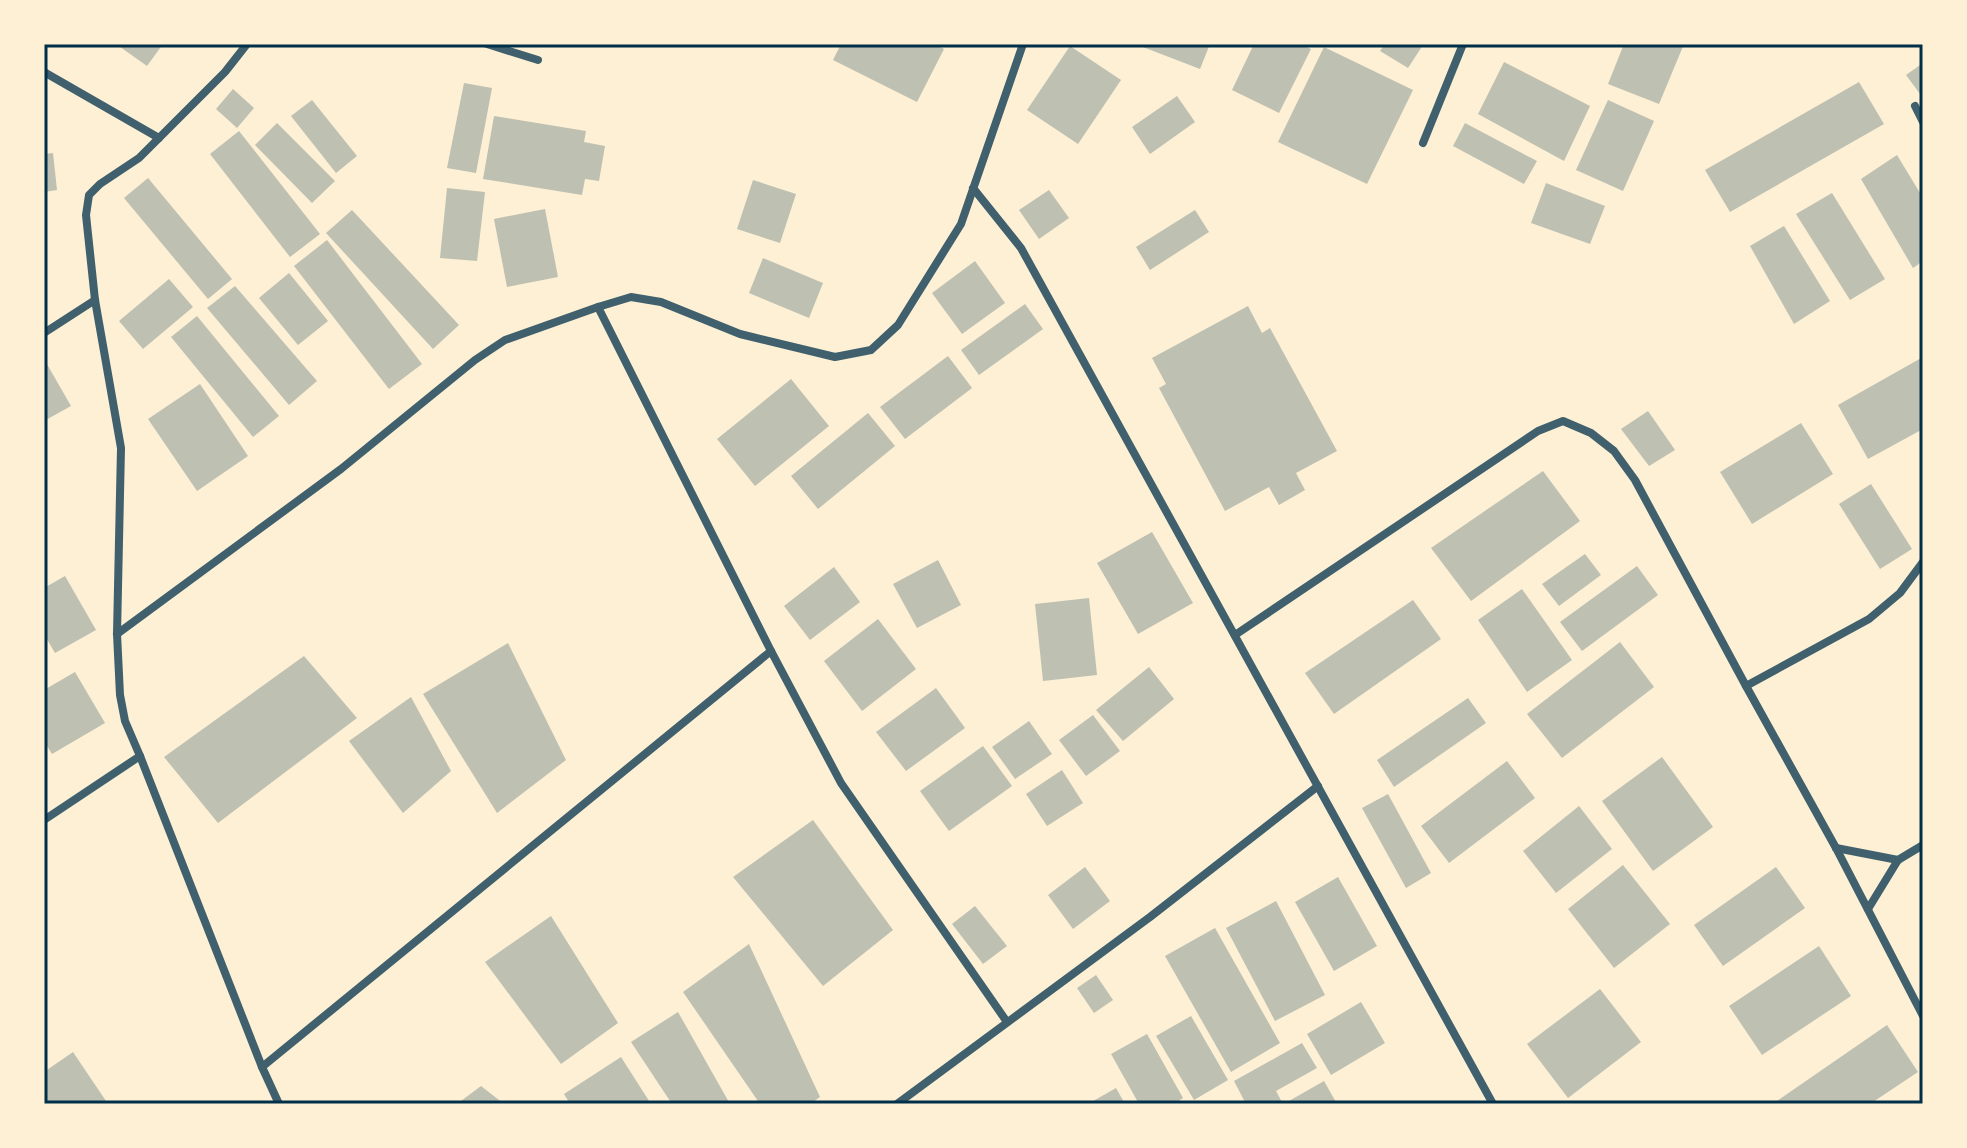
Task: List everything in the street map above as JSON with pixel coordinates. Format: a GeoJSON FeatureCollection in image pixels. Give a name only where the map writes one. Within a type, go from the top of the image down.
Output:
{"type":"FeatureCollection","features":[{"type":"Feature","properties":{"kind":"street"},"geometry":{"type":"LineString","coordinates":[[247,44],[225,72],[139,158],[89,195],[86,215],[95,300],[121,448],[117,634],[122,708],[279,1104]]}},
{"type":"Feature","properties":{"kind":"street"},"geometry":{"type":"LineString","coordinates":[[487,44],[538,60]]}},
{"type":"Feature","properties":{"kind":"street"},"geometry":{"type":"LineString","coordinates":[[117,634],[341,469],[475,360],[505,340],[631,297],[661,302],[740,334],[835,357],[871,350],[898,325],[961,224],[1023,44]]}},
{"type":"Feature","properties":{"kind":"street"},"geometry":{"type":"LineString","coordinates":[[1423,143],[1463,44]]}},
{"type":"Feature","properties":{"kind":"street"},"geometry":{"type":"LineString","coordinates":[[44,72],[159,138]]}},
{"type":"Feature","properties":{"kind":"street"},"geometry":{"type":"LineString","coordinates":[[1915,106],[1923,122]]}},
{"type":"Feature","properties":{"kind":"street"},"geometry":{"type":"LineString","coordinates":[[973,188],[1021,248],[1493,1104]]}},
{"type":"Feature","properties":{"kind":"street"},"geometry":{"type":"LineString","coordinates":[[44,333],[95,300]]}},
{"type":"Feature","properties":{"kind":"street"},"geometry":{"type":"LineString","coordinates":[[598,307],[841,783],[1007,1022]]}},
{"type":"Feature","properties":{"kind":"street"},"geometry":{"type":"LineString","coordinates":[[1235,635],[1538,431],[1563,421],[1591,433],[1614,451],[1635,480],[1836,848],[1923,1016]]}},
{"type":"Feature","properties":{"kind":"street"},"geometry":{"type":"LineString","coordinates":[[1746,686],[1869,619],[1900,593],[1923,562]]}},
{"type":"Feature","properties":{"kind":"street"},"geometry":{"type":"LineString","coordinates":[[262,1067],[771,651]]}},
{"type":"Feature","properties":{"kind":"street"},"geometry":{"type":"LineString","coordinates":[[44,820],[140,756]]}},
{"type":"Feature","properties":{"kind":"street"},"geometry":{"type":"LineString","coordinates":[[897,1104],[1150,917],[1318,786]]}},
{"type":"Feature","properties":{"kind":"street"},"geometry":{"type":"LineString","coordinates":[[1868,909],[1898,860],[1923,845]]}},
{"type":"Feature","properties":{"kind":"street"},"geometry":{"type":"LineString","coordinates":[[1836,848],[1898,860]]}},
{"type":"Feature","properties":{"kind":"building"},"geometry":{"type":"Polygon","coordinates":[[[116,44],[163,44],[147,66],[116,44]]]}},
{"type":"Feature","properties":{"kind":"building"},"geometry":{"type":"Polygon","coordinates":[[[841,44],[935,44],[944,49],[917,102],[833,60],[841,44]]]}},
{"type":"Feature","properties":{"kind":"building"},"geometry":{"type":"Polygon","coordinates":[[[1135,44],[1210,44],[1200,69],[1135,44]]]}},
{"type":"Feature","properties":{"kind":"building"},"geometry":{"type":"Polygon","coordinates":[[[1254,44],[1300,44],[1311,49],[1279,113],[1232,90],[1254,44]]]}},
{"type":"Feature","properties":{"kind":"building"},"geometry":{"type":"Polygon","coordinates":[[[1385,44],[1423,45],[1408,68],[1380,51],[1385,44]]]}},
{"type":"Feature","properties":{"kind":"building"},"geometry":{"type":"Polygon","coordinates":[[[1624,44],[1684,44],[1659,104],[1608,84],[1624,44]]]}},
{"type":"Feature","properties":{"kind":"building"},"geometry":{"type":"Polygon","coordinates":[[[1070,46],[1121,80],[1078,144],[1027,110],[1070,46]]]}},
{"type":"Feature","properties":{"kind":"building"},"geometry":{"type":"Polygon","coordinates":[[[1324,47],[1413,90],[1367,184],[1278,142],[1324,47]]]}},
{"type":"Feature","properties":{"kind":"building"},"geometry":{"type":"Polygon","coordinates":[[[1504,62],[1590,106],[1564,161],[1478,114],[1504,62]]]}},
{"type":"Feature","properties":{"kind":"building"},"geometry":{"type":"Polygon","coordinates":[[[1923,63],[1923,98],[1906,75],[1923,63]]]}},
{"type":"Feature","properties":{"kind":"building"},"geometry":{"type":"Polygon","coordinates":[[[1859,82],[1884,124],[1730,212],[1705,170],[1859,82]]]}},
{"type":"Feature","properties":{"kind":"building"},"geometry":{"type":"Polygon","coordinates":[[[464,83],[492,88],[476,173],[447,168],[464,83]]]}},
{"type":"Feature","properties":{"kind":"building"},"geometry":{"type":"Polygon","coordinates":[[[233,89],[254,108],[237,128],[216,109],[233,89]]]}},
{"type":"Feature","properties":{"kind":"building"},"geometry":{"type":"Polygon","coordinates":[[[1177,96],[1195,122],[1150,154],[1132,127],[1177,96]]]}},
{"type":"Feature","properties":{"kind":"building"},"geometry":{"type":"Polygon","coordinates":[[[312,100],[357,156],[336,173],[291,116],[312,100]]]}},
{"type":"Feature","properties":{"kind":"building"},"geometry":{"type":"Polygon","coordinates":[[[1608,100],[1654,121],[1623,191],[1576,170],[1608,100]]]}},
{"type":"Feature","properties":{"kind":"building"},"geometry":{"type":"Polygon","coordinates":[[[494,116],[586,131],[584,142],[605,146],[599,181],[585,179],[582,195],[483,179],[494,116]]]}},
{"type":"Feature","properties":{"kind":"building"},"geometry":{"type":"Polygon","coordinates":[[[277,123],[335,181],[312,203],[255,145],[277,123]]]}},
{"type":"Feature","properties":{"kind":"building"},"geometry":{"type":"Polygon","coordinates":[[[1465,123],[1537,161],[1524,184],[1453,146],[1465,123]]]}},
{"type":"Feature","properties":{"kind":"building"},"geometry":{"type":"Polygon","coordinates":[[[239,131],[320,234],[290,257],[210,154],[239,131]]]}},
{"type":"Feature","properties":{"kind":"building"},"geometry":{"type":"Polygon","coordinates":[[[53,153],[57,190],[44,192],[44,154],[53,153]]]}},
{"type":"Feature","properties":{"kind":"building"},"geometry":{"type":"Polygon","coordinates":[[[1897,155],[1923,198],[1923,261],[1913,268],[1861,179],[1897,155]]]}},
{"type":"Feature","properties":{"kind":"building"},"geometry":{"type":"Polygon","coordinates":[[[148,178],[232,279],[208,299],[124,198],[148,178]]]}},
{"type":"Feature","properties":{"kind":"building"},"geometry":{"type":"Polygon","coordinates":[[[753,180],[796,194],[780,243],[737,229],[753,180]]]}},
{"type":"Feature","properties":{"kind":"building"},"geometry":{"type":"Polygon","coordinates":[[[1546,183],[1605,206],[1590,244],[1531,223],[1546,183]]]}},
{"type":"Feature","properties":{"kind":"building"},"geometry":{"type":"Polygon","coordinates":[[[447,188],[485,192],[477,261],[440,258],[447,188]]]}},
{"type":"Feature","properties":{"kind":"building"},"geometry":{"type":"Polygon","coordinates":[[[1049,190],[1069,218],[1039,239],[1019,210],[1049,190]]]}},
{"type":"Feature","properties":{"kind":"building"},"geometry":{"type":"Polygon","coordinates":[[[1832,193],[1885,279],[1850,300],[1796,214],[1832,193]]]}},
{"type":"Feature","properties":{"kind":"building"},"geometry":{"type":"Polygon","coordinates":[[[545,209],[558,277],[507,287],[494,219],[545,209]]]}},
{"type":"Feature","properties":{"kind":"building"},"geometry":{"type":"Polygon","coordinates":[[[352,210],[459,325],[433,349],[326,233],[352,210]]]}},
{"type":"Feature","properties":{"kind":"building"},"geometry":{"type":"Polygon","coordinates":[[[1195,210],[1209,232],[1150,270],[1136,247],[1195,210]]]}},
{"type":"Feature","properties":{"kind":"building"},"geometry":{"type":"Polygon","coordinates":[[[1784,226],[1830,301],[1794,324],[1750,246],[1784,226]]]}},
{"type":"Feature","properties":{"kind":"building"},"geometry":{"type":"Polygon","coordinates":[[[327,240],[422,364],[389,389],[294,266],[327,240]]]}},
{"type":"Feature","properties":{"kind":"building"},"geometry":{"type":"Polygon","coordinates":[[[763,258],[823,283],[809,318],[749,293],[763,258]]]}},
{"type":"Feature","properties":{"kind":"building"},"geometry":{"type":"Polygon","coordinates":[[[975,261],[1005,303],[962,334],[932,293],[975,261]]]}},
{"type":"Feature","properties":{"kind":"building"},"geometry":{"type":"Polygon","coordinates":[[[289,273],[328,321],[298,345],[259,298],[289,273]]]}},
{"type":"Feature","properties":{"kind":"building"},"geometry":{"type":"Polygon","coordinates":[[[169,279],[193,307],[143,349],[119,321],[169,279]]]}},
{"type":"Feature","properties":{"kind":"building"},"geometry":{"type":"Polygon","coordinates":[[[235,286],[317,381],[289,405],[207,308],[235,286]]]}},
{"type":"Feature","properties":{"kind":"building"},"geometry":{"type":"Polygon","coordinates":[[[1025,304],[1043,329],[979,375],[961,350],[1025,304]]]}},
{"type":"Feature","properties":{"kind":"building"},"geometry":{"type":"Polygon","coordinates":[[[1248,306],[1262,333],[1270,328],[1337,451],[1296,473],[1305,490],[1279,505],[1269,487],[1225,511],[1159,388],[1166,384],[1152,358],[1248,306]]]}},
{"type":"Feature","properties":{"kind":"building"},"geometry":{"type":"Polygon","coordinates":[[[197,316],[279,416],[253,437],[171,337],[197,316]]]}},
{"type":"Feature","properties":{"kind":"building"},"geometry":{"type":"Polygon","coordinates":[[[948,356],[972,388],[905,439],[880,407],[948,356]]]}},
{"type":"Feature","properties":{"kind":"building"},"geometry":{"type":"Polygon","coordinates":[[[1923,357],[1923,429],[1868,459],[1838,405],[1923,357]]]}},
{"type":"Feature","properties":{"kind":"building"},"geometry":{"type":"Polygon","coordinates":[[[44,359],[71,406],[44,421],[44,359]]]}},
{"type":"Feature","properties":{"kind":"building"},"geometry":{"type":"Polygon","coordinates":[[[791,379],[829,426],[755,486],[717,439],[791,379]]]}},
{"type":"Feature","properties":{"kind":"building"},"geometry":{"type":"Polygon","coordinates":[[[200,384],[248,456],[197,491],[148,419],[200,384]]]}},
{"type":"Feature","properties":{"kind":"building"},"geometry":{"type":"Polygon","coordinates":[[[1648,411],[1675,450],[1649,466],[1621,429],[1648,411]]]}},
{"type":"Feature","properties":{"kind":"building"},"geometry":{"type":"Polygon","coordinates":[[[868,413],[895,446],[818,509],[791,476],[868,413]]]}},
{"type":"Feature","properties":{"kind":"building"},"geometry":{"type":"Polygon","coordinates":[[[1801,423],[1833,474],[1752,524],[1720,472],[1801,423]]]}},
{"type":"Feature","properties":{"kind":"building"},"geometry":{"type":"Polygon","coordinates":[[[1543,471],[1580,521],[1471,601],[1431,548],[1543,471]]]}},
{"type":"Feature","properties":{"kind":"building"},"geometry":{"type":"Polygon","coordinates":[[[1871,484],[1912,549],[1880,569],[1839,504],[1871,484]]]}},
{"type":"Feature","properties":{"kind":"building"},"geometry":{"type":"Polygon","coordinates":[[[1152,532],[1193,603],[1138,634],[1097,563],[1152,532]]]}},
{"type":"Feature","properties":{"kind":"building"},"geometry":{"type":"Polygon","coordinates":[[[1585,554],[1601,575],[1559,606],[1542,584],[1585,554]]]}},
{"type":"Feature","properties":{"kind":"building"},"geometry":{"type":"Polygon","coordinates":[[[938,560],[961,605],[917,628],[893,584],[938,560]]]}},
{"type":"Feature","properties":{"kind":"building"},"geometry":{"type":"Polygon","coordinates":[[[1637,566],[1658,595],[1582,651],[1560,622],[1637,566]]]}},
{"type":"Feature","properties":{"kind":"building"},"geometry":{"type":"Polygon","coordinates":[[[834,567],[860,602],[810,640],[784,606],[834,567]]]}},
{"type":"Feature","properties":{"kind":"building"},"geometry":{"type":"Polygon","coordinates":[[[65,576],[96,630],[55,653],[44,634],[44,588],[65,576]]]}},
{"type":"Feature","properties":{"kind":"building"},"geometry":{"type":"Polygon","coordinates":[[[1522,589],[1572,660],[1527,692],[1478,620],[1522,589]]]}},
{"type":"Feature","properties":{"kind":"building"},"geometry":{"type":"Polygon","coordinates":[[[1089,598],[1097,675],[1043,681],[1035,604],[1089,598]]]}},
{"type":"Feature","properties":{"kind":"building"},"geometry":{"type":"Polygon","coordinates":[[[1413,600],[1441,639],[1334,714],[1305,673],[1413,600]]]}},
{"type":"Feature","properties":{"kind":"building"},"geometry":{"type":"Polygon","coordinates":[[[878,619],[916,669],[862,711],[824,661],[878,619]]]}},
{"type":"Feature","properties":{"kind":"building"},"geometry":{"type":"Polygon","coordinates":[[[1620,642],[1654,687],[1562,758],[1527,714],[1620,642]]]}},
{"type":"Feature","properties":{"kind":"building"},"geometry":{"type":"Polygon","coordinates":[[[508,643],[566,760],[497,813],[423,694],[508,643]]]}},
{"type":"Feature","properties":{"kind":"building"},"geometry":{"type":"Polygon","coordinates":[[[304,656],[357,718],[218,823],[164,757],[304,656]]]}},
{"type":"Feature","properties":{"kind":"building"},"geometry":{"type":"Polygon","coordinates":[[[1149,667],[1174,699],[1123,741],[1096,710],[1149,667]]]}},
{"type":"Feature","properties":{"kind":"building"},"geometry":{"type":"Polygon","coordinates":[[[75,672],[105,723],[52,754],[44,741],[44,690],[75,672]]]}},
{"type":"Feature","properties":{"kind":"building"},"geometry":{"type":"Polygon","coordinates":[[[936,688],[965,728],[906,771],[876,732],[936,688]]]}},
{"type":"Feature","properties":{"kind":"building"},"geometry":{"type":"Polygon","coordinates":[[[411,697],[451,771],[403,813],[349,741],[411,697]]]}},
{"type":"Feature","properties":{"kind":"building"},"geometry":{"type":"Polygon","coordinates":[[[1468,698],[1486,723],[1394,787],[1377,760],[1468,698]]]}},
{"type":"Feature","properties":{"kind":"building"},"geometry":{"type":"Polygon","coordinates":[[[1093,715],[1120,751],[1086,776],[1059,740],[1093,715]]]}},
{"type":"Feature","properties":{"kind":"building"},"geometry":{"type":"Polygon","coordinates":[[[1029,721],[1052,754],[1015,779],[992,747],[1029,721]]]}},
{"type":"Feature","properties":{"kind":"building"},"geometry":{"type":"Polygon","coordinates":[[[983,746],[1012,786],[949,831],[920,791],[983,746]]]}},
{"type":"Feature","properties":{"kind":"building"},"geometry":{"type":"Polygon","coordinates":[[[1662,757],[1713,827],[1653,871],[1602,801],[1662,757]]]}},
{"type":"Feature","properties":{"kind":"building"},"geometry":{"type":"Polygon","coordinates":[[[1507,761],[1535,798],[1449,863],[1421,826],[1507,761]]]}},
{"type":"Feature","properties":{"kind":"building"},"geometry":{"type":"Polygon","coordinates":[[[1062,770],[1083,803],[1047,826],[1026,794],[1062,770]]]}},
{"type":"Feature","properties":{"kind":"building"},"geometry":{"type":"Polygon","coordinates":[[[1388,794],[1431,873],[1406,888],[1362,808],[1388,794]]]}},
{"type":"Feature","properties":{"kind":"building"},"geometry":{"type":"Polygon","coordinates":[[[1579,806],[1612,849],[1556,893],[1523,851],[1579,806]]]}},
{"type":"Feature","properties":{"kind":"building"},"geometry":{"type":"Polygon","coordinates":[[[813,820],[893,930],[823,986],[733,877],[813,820]]]}},
{"type":"Feature","properties":{"kind":"building"},"geometry":{"type":"Polygon","coordinates":[[[1623,865],[1670,924],[1614,968],[1568,909],[1623,865]]]}},
{"type":"Feature","properties":{"kind":"building"},"geometry":{"type":"Polygon","coordinates":[[[1085,867],[1110,901],[1073,929],[1048,895],[1085,867]]]}},
{"type":"Feature","properties":{"kind":"building"},"geometry":{"type":"Polygon","coordinates":[[[1776,867],[1805,908],[1723,966],[1694,925],[1776,867]]]}},
{"type":"Feature","properties":{"kind":"building"},"geometry":{"type":"Polygon","coordinates":[[[1338,877],[1377,946],[1334,971],[1295,902],[1338,877]]]}},
{"type":"Feature","properties":{"kind":"building"},"geometry":{"type":"Polygon","coordinates":[[[1276,901],[1325,995],[1275,1021],[1226,928],[1276,901]]]}},
{"type":"Feature","properties":{"kind":"building"},"geometry":{"type":"Polygon","coordinates":[[[975,906],[1007,946],[983,964],[952,924],[975,906]]]}},
{"type":"Feature","properties":{"kind":"building"},"geometry":{"type":"Polygon","coordinates":[[[551,916],[618,1023],[561,1064],[485,962],[551,916]]]}},
{"type":"Feature","properties":{"kind":"building"},"geometry":{"type":"Polygon","coordinates":[[[1215,928],[1280,1043],[1231,1072],[1165,956],[1215,928]]]}},
{"type":"Feature","properties":{"kind":"building"},"geometry":{"type":"Polygon","coordinates":[[[749,944],[820,1097],[810,1104],[760,1104],[683,992],[749,944]]]}},
{"type":"Feature","properties":{"kind":"building"},"geometry":{"type":"Polygon","coordinates":[[[1819,946],[1851,996],[1762,1055],[1729,1006],[1819,946]]]}},
{"type":"Feature","properties":{"kind":"building"},"geometry":{"type":"Polygon","coordinates":[[[1096,975],[1113,1000],[1094,1013],[1077,988],[1096,975]]]}},
{"type":"Feature","properties":{"kind":"building"},"geometry":{"type":"Polygon","coordinates":[[[1600,989],[1641,1042],[1568,1098],[1527,1044],[1600,989]]]}},
{"type":"Feature","properties":{"kind":"building"},"geometry":{"type":"Polygon","coordinates":[[[1361,1002],[1385,1043],[1331,1075],[1307,1034],[1361,1002]]]}},
{"type":"Feature","properties":{"kind":"building"},"geometry":{"type":"Polygon","coordinates":[[[678,1012],[730,1104],[672,1104],[631,1042],[678,1012]]]}},
{"type":"Feature","properties":{"kind":"building"},"geometry":{"type":"Polygon","coordinates":[[[1191,1016],[1228,1080],[1194,1100],[1156,1036],[1191,1016]]]}},
{"type":"Feature","properties":{"kind":"building"},"geometry":{"type":"Polygon","coordinates":[[[1887,1025],[1918,1072],[1870,1104],[1780,1104],[1777,1101],[1887,1025]]]}},
{"type":"Feature","properties":{"kind":"building"},"geometry":{"type":"Polygon","coordinates":[[[1147,1034],[1183,1098],[1174,1104],[1139,1104],[1111,1054],[1147,1034]]]}},
{"type":"Feature","properties":{"kind":"building"},"geometry":{"type":"Polygon","coordinates":[[[1302,1043],[1317,1068],[1276,1091],[1283,1104],[1246,1104],[1234,1081],[1302,1043]]]}},
{"type":"Feature","properties":{"kind":"building"},"geometry":{"type":"Polygon","coordinates":[[[73,1052],[108,1104],[47,1104],[44,1100],[44,1072],[73,1052]]]}},
{"type":"Feature","properties":{"kind":"building"},"geometry":{"type":"Polygon","coordinates":[[[621,1057],[651,1104],[570,1104],[564,1094],[621,1057]]]}},
{"type":"Feature","properties":{"kind":"building"},"geometry":{"type":"Polygon","coordinates":[[[1324,1081],[1337,1104],[1291,1104],[1289,1101],[1324,1081]]]}},
{"type":"Feature","properties":{"kind":"building"},"geometry":{"type":"Polygon","coordinates":[[[481,1086],[504,1104],[457,1104],[481,1086]]]}},
{"type":"Feature","properties":{"kind":"building"},"geometry":{"type":"Polygon","coordinates":[[[1116,1088],[1125,1104],[1088,1104],[1116,1088]]]}}]}
